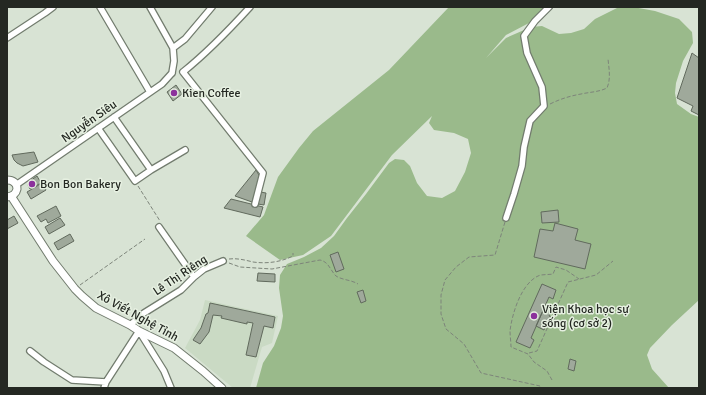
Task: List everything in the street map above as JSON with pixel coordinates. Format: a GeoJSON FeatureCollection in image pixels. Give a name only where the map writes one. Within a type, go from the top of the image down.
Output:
{"type":"FeatureCollection","features":[{"type":"Feature","properties":{"kind":"main road"},"geometry":{"type":"LineString","coordinates":[[7,178],[13,181],[17,189],[16,192],[9,196]]}},
{"type":"Feature","properties":{"kind":"main road","name":"Xô Viết Nghệ Tỉnh"},"geometry":{"type":"LineString","coordinates":[[9,196],[53,261],[75,289],[96,308],[174,348],[222,388]]}},
{"type":"Feature","properties":{"kind":"street"},"geometry":{"type":"LineString","coordinates":[[7,38],[53,7]]}},
{"type":"Feature","properties":{"kind":"street"},"geometry":{"type":"LineString","coordinates":[[100,7],[150,92]]}},
{"type":"Feature","properties":{"kind":"street"},"geometry":{"type":"LineString","coordinates":[[150,7],[173,48],[174,61],[172,73],[183,72],[202,57],[250,7]]}},
{"type":"Feature","properties":{"kind":"street"},"geometry":{"type":"LineString","coordinates":[[173,48],[185,39],[212,7]]}},
{"type":"Feature","properties":{"kind":"street"},"geometry":{"type":"LineString","coordinates":[[506,218],[522,166],[524,147],[530,121],[544,106],[542,86],[527,53],[524,36],[535,21],[549,7]]}},
{"type":"Feature","properties":{"kind":"street"},"geometry":{"type":"LineString","coordinates":[[183,72],[263,173],[255,204]]}},
{"type":"Feature","properties":{"kind":"street","name":"Nguyễn Siêu"},"geometry":{"type":"LineString","coordinates":[[16,185],[162,84],[172,73]]}},
{"type":"Feature","properties":{"kind":"street"},"geometry":{"type":"LineString","coordinates":[[114,117],[151,170]]}},
{"type":"Feature","properties":{"kind":"street"},"geometry":{"type":"LineString","coordinates":[[98,128],[135,181],[185,150]]}},
{"type":"Feature","properties":{"kind":"street"},"geometry":{"type":"LineString","coordinates":[[159,227],[194,277]]}},
{"type":"Feature","properties":{"kind":"street","name":"Lê Thị Riêng"},"geometry":{"type":"LineString","coordinates":[[130,325],[181,290],[194,277],[204,270],[223,261]]}},
{"type":"Feature","properties":{"kind":"street"},"geometry":{"type":"LineString","coordinates":[[104,388],[106,382],[139,331],[164,371],[171,388]]}},
{"type":"Feature","properties":{"kind":"street"},"geometry":{"type":"LineString","coordinates":[[30,351],[72,380],[106,382]]}},
{"type":"Feature","properties":{"kind":"path"},"geometry":{"type":"LineString","coordinates":[[544,106],[563,98],[600,91],[607,88],[610,83],[608,59]]}},
{"type":"Feature","properties":{"kind":"path"},"geometry":{"type":"LineString","coordinates":[[135,181],[163,225],[159,227]]}},
{"type":"Feature","properties":{"kind":"path"},"geometry":{"type":"LineString","coordinates":[[506,218],[495,255],[469,257],[456,267],[445,280],[441,295],[441,314],[446,329],[464,344],[481,373],[540,386],[540,388]]}},
{"type":"Feature","properties":{"kind":"path"},"geometry":{"type":"LineString","coordinates":[[75,289],[145,239]]}},
{"type":"Feature","properties":{"kind":"path"},"geometry":{"type":"LineString","coordinates":[[223,261],[230,258],[270,263],[286,260],[293,256],[293,253]]}},
{"type":"Feature","properties":{"kind":"path","name":"Lê Thị Riêng"},"geometry":{"type":"LineString","coordinates":[[223,261],[240,267],[272,269],[320,260],[326,261],[337,276],[358,284]]}},
{"type":"Feature","properties":{"kind":"path"},"geometry":{"type":"LineString","coordinates":[[528,354],[537,351],[568,282],[596,275],[613,261]]}},
{"type":"Feature","properties":{"kind":"path"},"geometry":{"type":"LineString","coordinates":[[552,380],[547,371],[534,362],[528,354],[511,347],[510,332],[513,317],[523,291],[530,281],[539,275],[553,274],[556,267],[566,270],[579,279]]}},
{"type":"Feature","properties":{"kind":"shaded area"},"geometry":{"type":"Polygon","coordinates":[[[205,300],[278,316],[272,343],[262,347],[250,388],[233,388],[185,348],[200,320],[205,300]]]}},
{"type":"Feature","properties":{"kind":"green space"},"geometry":{"type":"Polygon","coordinates":[[[449,7],[545,7],[529,23],[506,35],[486,58],[506,38],[531,27],[542,26],[559,34],[571,33],[584,29],[595,19],[617,8],[633,7],[655,11],[679,19],[692,32],[693,43],[683,61],[676,83],[675,93],[677,104],[691,114],[699,117],[699,300],[650,348],[647,355],[652,369],[669,388],[256,388],[263,363],[274,346],[281,328],[283,316],[279,288],[280,275],[287,264],[321,248],[334,236],[389,163],[395,159],[404,160],[410,166],[417,183],[427,196],[442,198],[455,191],[465,172],[471,153],[468,139],[454,133],[434,130],[429,123],[432,116],[392,155],[331,236],[303,255],[280,260],[246,236],[264,215],[278,177],[313,131],[389,70],[449,7]]]}},
{"type":"Feature","properties":{"kind":"building"},"geometry":{"type":"Polygon","coordinates":[[[692,53],[699,58],[699,115],[691,111],[693,106],[677,98],[692,53]]]}},
{"type":"Feature","properties":{"kind":"building","name":"Kien Coffee"},"geometry":{"type":"Polygon","coordinates":[[[176,85],[182,94],[173,101],[167,92],[176,85]]]}},
{"type":"Feature","properties":{"kind":"building"},"geometry":{"type":"Polygon","coordinates":[[[34,152],[38,162],[23,166],[14,160],[12,155],[34,152]]]}},
{"type":"Feature","properties":{"kind":"building"},"geometry":{"type":"Polygon","coordinates":[[[256,170],[260,177],[252,202],[235,196],[256,170]]]}},
{"type":"Feature","properties":{"kind":"building"},"geometry":{"type":"Polygon","coordinates":[[[37,176],[41,183],[30,189],[28,185],[30,181],[37,176]]]}},
{"type":"Feature","properties":{"kind":"building"},"geometry":{"type":"Polygon","coordinates":[[[42,183],[46,190],[31,199],[27,192],[42,183]]]}},
{"type":"Feature","properties":{"kind":"building"},"geometry":{"type":"Polygon","coordinates":[[[260,192],[266,193],[264,205],[258,204],[260,192]]]}},
{"type":"Feature","properties":{"kind":"building"},"geometry":{"type":"Polygon","coordinates":[[[231,199],[263,207],[260,217],[224,208],[231,199]]]}},
{"type":"Feature","properties":{"kind":"building"},"geometry":{"type":"Polygon","coordinates":[[[56,206],[61,216],[48,223],[46,219],[41,222],[37,216],[56,206]]]}},
{"type":"Feature","properties":{"kind":"building"},"geometry":{"type":"Polygon","coordinates":[[[558,210],[559,222],[542,223],[541,212],[558,210]]]}},
{"type":"Feature","properties":{"kind":"building"},"geometry":{"type":"Polygon","coordinates":[[[14,216],[18,223],[7,229],[7,220],[14,216]]]}},
{"type":"Feature","properties":{"kind":"building"},"geometry":{"type":"Polygon","coordinates":[[[60,218],[65,225],[49,234],[45,227],[60,218]]]}},
{"type":"Feature","properties":{"kind":"building"},"geometry":{"type":"Polygon","coordinates":[[[555,223],[578,229],[575,240],[591,244],[585,269],[534,257],[540,229],[553,231],[555,223]]]}},
{"type":"Feature","properties":{"kind":"building"},"geometry":{"type":"Polygon","coordinates":[[[70,234],[74,241],[58,250],[54,243],[70,234]]]}},
{"type":"Feature","properties":{"kind":"building"},"geometry":{"type":"Polygon","coordinates":[[[338,252],[344,269],[336,272],[330,255],[338,252]]]}},
{"type":"Feature","properties":{"kind":"building"},"geometry":{"type":"Polygon","coordinates":[[[258,273],[275,274],[275,282],[257,281],[258,273]]]}},
{"type":"Feature","properties":{"kind":"building","name":"Viện Khoa học sự sống (cơ sở 2)"},"geometry":{"type":"Polygon","coordinates":[[[542,284],[556,290],[553,299],[549,297],[531,338],[534,340],[530,348],[516,342],[542,284]]]}},
{"type":"Feature","properties":{"kind":"building"},"geometry":{"type":"Polygon","coordinates":[[[363,290],[366,301],[361,303],[357,292],[363,290]]]}},
{"type":"Feature","properties":{"kind":"building"},"geometry":{"type":"Polygon","coordinates":[[[210,303],[275,317],[273,328],[264,326],[256,357],[246,355],[253,323],[247,322],[247,324],[221,318],[222,316],[213,315],[209,332],[200,344],[193,340],[201,328],[206,314],[208,313],[210,303]]]}},
{"type":"Feature","properties":{"kind":"building"},"geometry":{"type":"Polygon","coordinates":[[[545,306],[552,310],[549,316],[555,319],[552,326],[546,324],[544,330],[536,326],[545,306]]]}},
{"type":"Feature","properties":{"kind":"building"},"geometry":{"type":"Polygon","coordinates":[[[570,359],[576,361],[574,371],[568,369],[570,359]]]}},
{"type":"Feature","properties":{"kind":"place","name":"Kien Coffee"},"geometry":{"type":"Point","coordinates":[174,93]}},
{"type":"Feature","properties":{"kind":"place","name":"Bon Bon Bakery"},"geometry":{"type":"Point","coordinates":[32,184]}},
{"type":"Feature","properties":{"kind":"place","name":"Viện Khoa học sự sống (cơ sở 2)"},"geometry":{"type":"Point","coordinates":[534,316]}}]}
